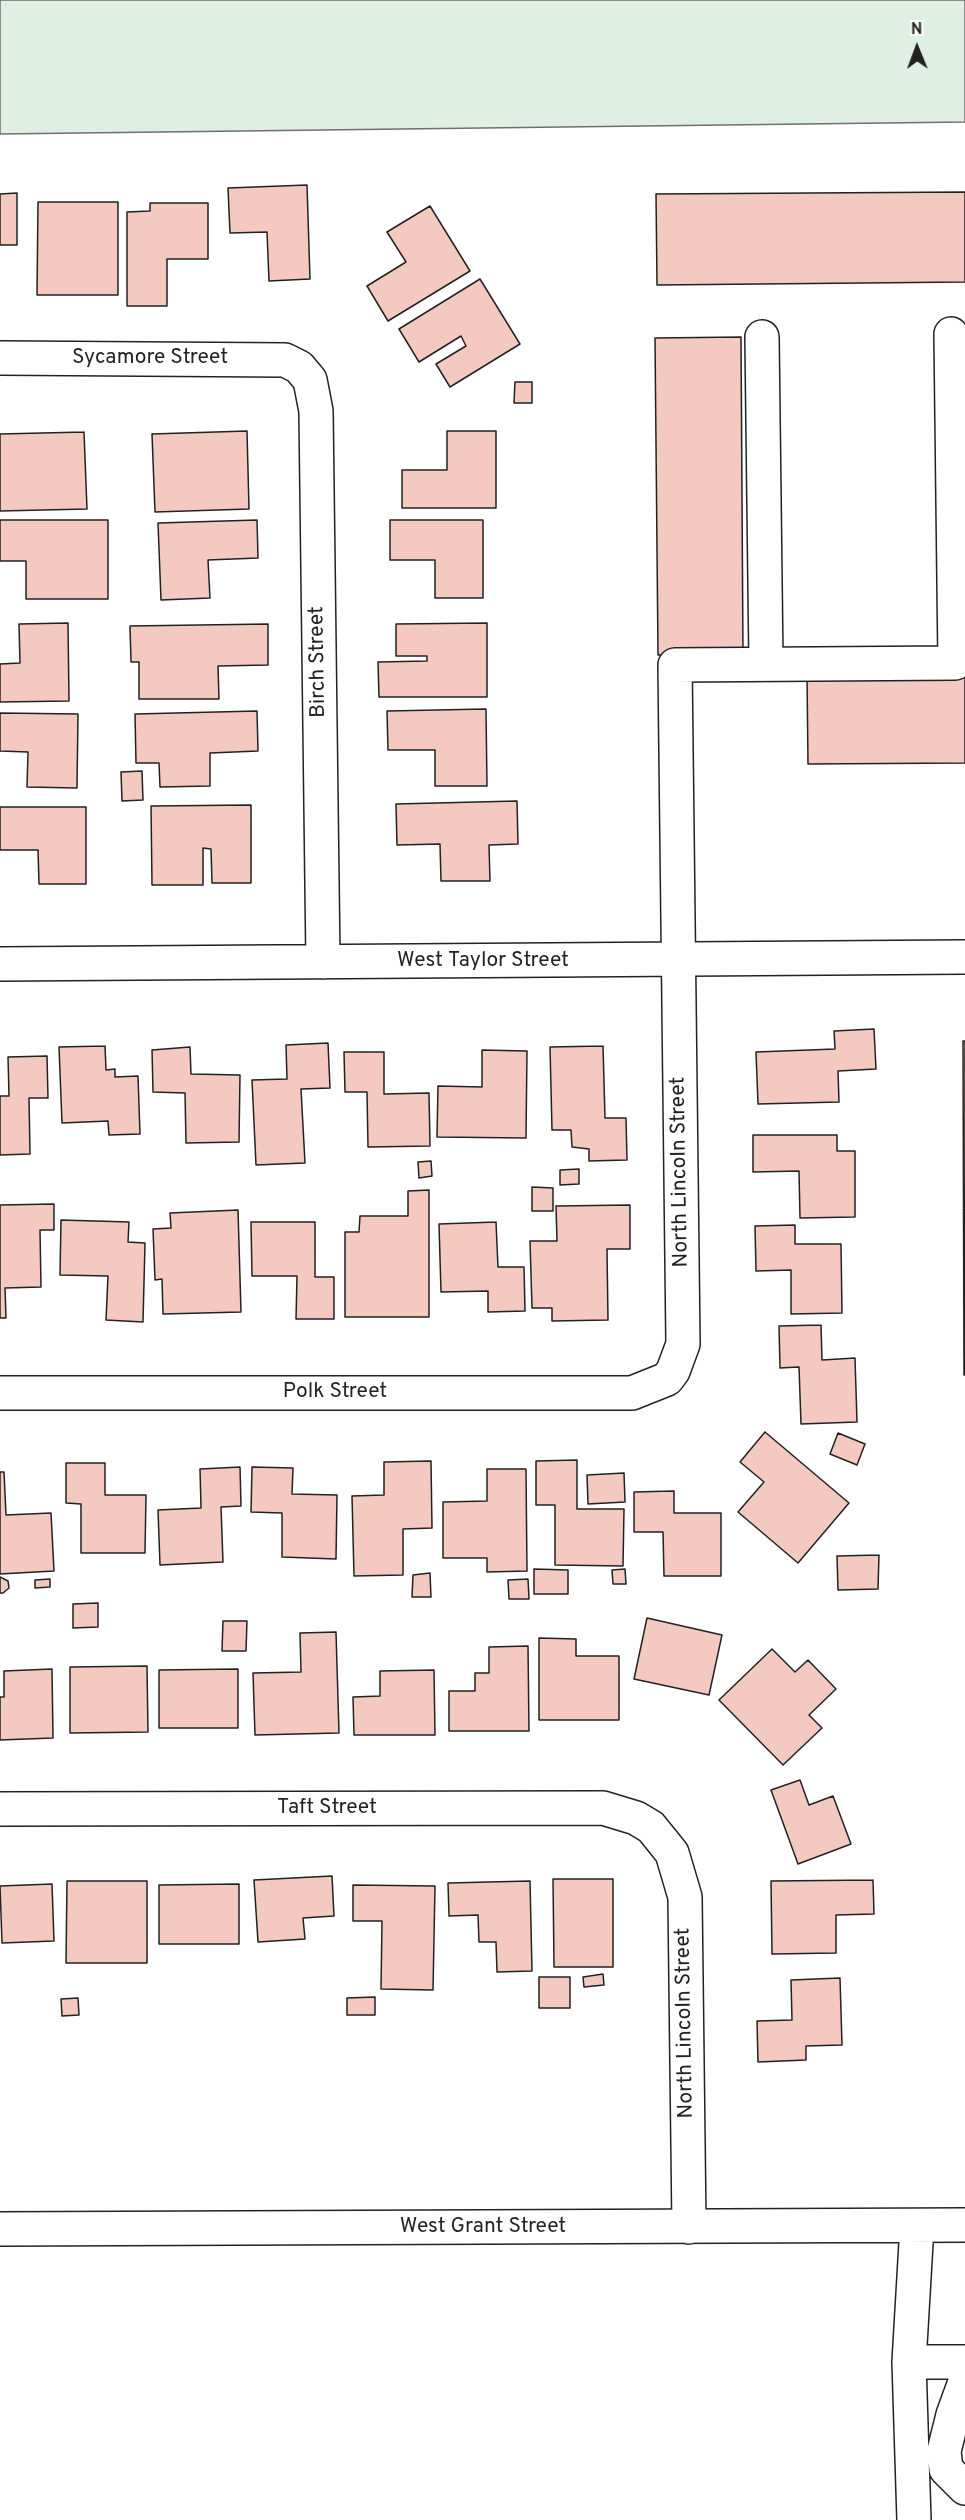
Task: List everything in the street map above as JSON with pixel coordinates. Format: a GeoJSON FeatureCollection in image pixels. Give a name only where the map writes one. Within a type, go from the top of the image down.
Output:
{"type":"FeatureCollection","features":[{"type":"Feature","properties":{"kind":"street"},"geometry":{"type":"LineString","coordinates":[[762,337],[766,664],[955,663],[958,479],[951,334]]}},
{"type":"Feature","properties":{"kind":"street","name":"Sycamore Street"},"geometry":{"type":"LineString","coordinates":[[0,358],[285,360],[299,367]]}},
{"type":"Feature","properties":{"kind":"street","name":"Birch Street"},"geometry":{"type":"LineString","coordinates":[[299,367],[310,380],[316,411],[323,962]]}},
{"type":"Feature","properties":{"kind":"street","name":"North Lincoln Street"},"geometry":{"type":"LineString","coordinates":[[667,1379],[673,1371],[683,1344],[675,665],[766,664]]}},
{"type":"Feature","properties":{"kind":"street","name":"West Taylor Street"},"geometry":{"type":"LineString","coordinates":[[0,964],[678,961],[965,957]]}},
{"type":"Feature","properties":{"kind":"street","name":"Polk Street"},"geometry":{"type":"LineString","coordinates":[[0,1393],[632,1393],[667,1379]]}},
{"type":"Feature","properties":{"kind":"street","name":"Taft Street"},"geometry":{"type":"LineString","coordinates":[[0,1809],[603,1808],[636,1818],[651,1827]]}},
{"type":"Feature","properties":{"kind":"street","name":"North Lincoln Street"},"geometry":{"type":"LineString","coordinates":[[651,1827],[672,1853],[685,1897],[689,2227]]}},
{"type":"Feature","properties":{"kind":"street","name":"West Grant Street"},"geometry":{"type":"LineString","coordinates":[[0,2229],[965,2225]]}},
{"type":"Feature","properties":{"kind":"street"},"geometry":{"type":"LineString","coordinates":[[914,2520],[909,2362],[917,2226]]}},
{"type":"Feature","properties":{"kind":"street"},"geometry":{"type":"LineString","coordinates":[[909,2362],[965,2362]]}},
{"type":"Feature","properties":{"kind":"street"},"geometry":{"type":"LineString","coordinates":[[965,2382],[952,2415],[944,2451],[946,2469],[965,2488]]}},
{"type":"Feature","properties":{"kind":"green space"},"geometry":{"type":"Polygon","coordinates":[[[0,0],[965,0],[965,122],[0,134],[0,0]]]}},
{"type":"Feature","properties":{"kind":"building"},"geometry":{"type":"Polygon","coordinates":[[[307,185],[310,279],[269,281],[267,232],[230,233],[228,188],[307,185]]]}},
{"type":"Feature","properties":{"kind":"building"},"geometry":{"type":"Polygon","coordinates":[[[965,192],[965,282],[657,285],[656,194],[965,192]]]}},
{"type":"Feature","properties":{"kind":"building"},"geometry":{"type":"Polygon","coordinates":[[[17,193],[17,245],[0,245],[0,194],[17,193]]]}},
{"type":"Feature","properties":{"kind":"building"},"geometry":{"type":"Polygon","coordinates":[[[38,202],[118,202],[118,295],[37,295],[38,202]]]}},
{"type":"Feature","properties":{"kind":"building"},"geometry":{"type":"Polygon","coordinates":[[[150,203],[208,203],[208,259],[167,259],[167,306],[127,306],[127,212],[150,211],[150,203]]]}},
{"type":"Feature","properties":{"kind":"building"},"geometry":{"type":"Polygon","coordinates":[[[430,206],[470,271],[388,321],[367,286],[406,262],[387,232],[430,206]]]}},
{"type":"Feature","properties":{"kind":"building"},"geometry":{"type":"Polygon","coordinates":[[[480,279],[520,344],[450,387],[436,364],[466,346],[461,336],[419,362],[399,329],[480,279]]]}},
{"type":"Feature","properties":{"kind":"building"},"geometry":{"type":"Polygon","coordinates":[[[741,337],[743,654],[658,655],[655,338],[741,337]]]}},
{"type":"Feature","properties":{"kind":"building"},"geometry":{"type":"Polygon","coordinates":[[[515,382],[532,382],[532,403],[514,403],[515,382]]]}},
{"type":"Feature","properties":{"kind":"building"},"geometry":{"type":"Polygon","coordinates":[[[247,431],[249,509],[155,512],[152,434],[247,431]]]}},
{"type":"Feature","properties":{"kind":"building"},"geometry":{"type":"Polygon","coordinates":[[[447,431],[496,431],[496,508],[402,508],[402,470],[447,470],[447,431]]]}},
{"type":"Feature","properties":{"kind":"building"},"geometry":{"type":"Polygon","coordinates":[[[84,432],[87,509],[0,511],[0,434],[84,432]]]}},
{"type":"Feature","properties":{"kind":"building"},"geometry":{"type":"Polygon","coordinates":[[[0,520],[108,520],[108,599],[26,599],[26,561],[0,561],[0,520]]]}},
{"type":"Feature","properties":{"kind":"building"},"geometry":{"type":"Polygon","coordinates":[[[257,520],[258,558],[208,560],[210,598],[161,600],[158,523],[257,520]]]}},
{"type":"Feature","properties":{"kind":"building"},"geometry":{"type":"Polygon","coordinates":[[[390,520],[483,520],[483,598],[435,598],[435,560],[390,560],[390,520]]]}},
{"type":"Feature","properties":{"kind":"building"},"geometry":{"type":"Polygon","coordinates":[[[68,623],[69,701],[0,702],[0,664],[20,663],[19,624],[68,623]]]}},
{"type":"Feature","properties":{"kind":"building"},"geometry":{"type":"Polygon","coordinates":[[[487,623],[487,697],[379,697],[378,662],[427,661],[427,656],[396,656],[396,624],[487,623]]]}},
{"type":"Feature","properties":{"kind":"building"},"geometry":{"type":"Polygon","coordinates":[[[268,624],[268,665],[218,666],[219,699],[139,699],[139,662],[131,662],[130,626],[268,624]]]}},
{"type":"Feature","properties":{"kind":"building"},"geometry":{"type":"Polygon","coordinates":[[[965,674],[965,763],[808,764],[807,676],[965,674]]]}},
{"type":"Feature","properties":{"kind":"building"},"geometry":{"type":"Polygon","coordinates":[[[486,709],[487,786],[435,786],[435,750],[388,750],[387,711],[486,709]]]}},
{"type":"Feature","properties":{"kind":"building"},"geometry":{"type":"Polygon","coordinates":[[[257,711],[258,751],[210,753],[210,786],[160,787],[159,763],[136,763],[135,714],[257,711]]]}},
{"type":"Feature","properties":{"kind":"building"},"geometry":{"type":"Polygon","coordinates":[[[0,713],[78,714],[77,788],[27,787],[28,752],[0,751],[0,713]]]}},
{"type":"Feature","properties":{"kind":"building"},"geometry":{"type":"Polygon","coordinates":[[[142,771],[143,800],[122,801],[121,772],[142,771]]]}},
{"type":"Feature","properties":{"kind":"building"},"geometry":{"type":"Polygon","coordinates":[[[517,801],[518,844],[489,845],[490,881],[441,881],[440,844],[397,845],[396,804],[517,801]]]}},
{"type":"Feature","properties":{"kind":"building"},"geometry":{"type":"Polygon","coordinates":[[[251,805],[251,883],[212,883],[211,849],[203,848],[203,885],[152,885],[151,806],[251,805]]]}},
{"type":"Feature","properties":{"kind":"building"},"geometry":{"type":"Polygon","coordinates":[[[0,807],[86,807],[86,884],[39,884],[38,850],[0,850],[0,807]]]}},
{"type":"Feature","properties":{"kind":"building"},"geometry":{"type":"Polygon","coordinates":[[[874,1029],[876,1069],[838,1071],[839,1102],[758,1104],[756,1052],[835,1049],[834,1031],[874,1029]]]}},
{"type":"Feature","properties":{"kind":"building"},"geometry":{"type":"Polygon","coordinates":[[[963,1041],[965,1041],[965,1375],[964,1375],[963,1041]]]}},
{"type":"Feature","properties":{"kind":"building"},"geometry":{"type":"Polygon","coordinates":[[[328,1043],[330,1088],[301,1089],[305,1163],[256,1165],[252,1080],[287,1079],[286,1045],[328,1043]]]}},
{"type":"Feature","properties":{"kind":"building"},"geometry":{"type":"Polygon","coordinates":[[[105,1046],[106,1070],[115,1069],[115,1077],[138,1076],[140,1134],[109,1135],[108,1121],[62,1123],[59,1047],[105,1046]]]}},
{"type":"Feature","properties":{"kind":"building"},"geometry":{"type":"Polygon","coordinates":[[[603,1046],[605,1118],[626,1118],[627,1160],[589,1161],[589,1149],[572,1147],[571,1130],[552,1130],[550,1047],[603,1046]]]}},
{"type":"Feature","properties":{"kind":"building"},"geometry":{"type":"Polygon","coordinates":[[[190,1047],[191,1074],[240,1075],[239,1142],[186,1143],[185,1093],[153,1092],[152,1050],[190,1047]]]}},
{"type":"Feature","properties":{"kind":"building"},"geometry":{"type":"Polygon","coordinates":[[[482,1050],[527,1051],[526,1138],[437,1137],[438,1086],[482,1087],[482,1050]]]}},
{"type":"Feature","properties":{"kind":"building"},"geometry":{"type":"Polygon","coordinates":[[[344,1052],[384,1052],[384,1094],[429,1093],[430,1146],[368,1147],[367,1092],[345,1092],[344,1052]]]}},
{"type":"Feature","properties":{"kind":"building"},"geometry":{"type":"Polygon","coordinates":[[[47,1056],[48,1098],[29,1098],[30,1154],[0,1155],[0,1096],[9,1096],[8,1057],[47,1056]]]}},
{"type":"Feature","properties":{"kind":"building"},"geometry":{"type":"Polygon","coordinates":[[[753,1135],[837,1135],[837,1151],[855,1151],[855,1217],[800,1218],[799,1171],[753,1172],[753,1135]]]}},
{"type":"Feature","properties":{"kind":"building"},"geometry":{"type":"Polygon","coordinates":[[[431,1161],[432,1176],[419,1178],[418,1162],[431,1161]]]}},
{"type":"Feature","properties":{"kind":"building"},"geometry":{"type":"Polygon","coordinates":[[[579,1169],[579,1184],[560,1185],[560,1170],[579,1169]]]}},
{"type":"Feature","properties":{"kind":"building"},"geometry":{"type":"Polygon","coordinates":[[[532,1187],[553,1188],[553,1211],[532,1211],[532,1187]]]}},
{"type":"Feature","properties":{"kind":"building"},"geometry":{"type":"Polygon","coordinates":[[[429,1190],[429,1317],[345,1317],[345,1232],[359,1232],[360,1216],[408,1216],[408,1191],[429,1190]]]}},
{"type":"Feature","properties":{"kind":"building"},"geometry":{"type":"Polygon","coordinates":[[[54,1204],[54,1230],[40,1230],[41,1287],[5,1288],[6,1318],[0,1318],[0,1205],[54,1204]]]}},
{"type":"Feature","properties":{"kind":"building"},"geometry":{"type":"Polygon","coordinates":[[[630,1205],[630,1249],[607,1249],[608,1320],[552,1321],[552,1308],[532,1308],[530,1241],[557,1241],[556,1206],[630,1205]]]}},
{"type":"Feature","properties":{"kind":"building"},"geometry":{"type":"Polygon","coordinates":[[[238,1210],[241,1312],[163,1314],[162,1279],[155,1280],[153,1229],[171,1228],[170,1213],[238,1210]]]}},
{"type":"Feature","properties":{"kind":"building"},"geometry":{"type":"Polygon","coordinates":[[[61,1220],[129,1222],[128,1242],[145,1243],[143,1322],[106,1320],[108,1276],[60,1275],[61,1220]]]}},
{"type":"Feature","properties":{"kind":"building"},"geometry":{"type":"Polygon","coordinates":[[[251,1222],[315,1222],[315,1277],[334,1277],[334,1319],[296,1319],[297,1276],[252,1276],[251,1222]]]}},
{"type":"Feature","properties":{"kind":"building"},"geometry":{"type":"Polygon","coordinates":[[[496,1222],[498,1267],[524,1267],[525,1311],[488,1312],[488,1291],[441,1292],[439,1224],[496,1222]]]}},
{"type":"Feature","properties":{"kind":"building"},"geometry":{"type":"Polygon","coordinates":[[[795,1225],[795,1244],[841,1244],[842,1313],[791,1314],[791,1270],[756,1271],[755,1226],[795,1225]]]}},
{"type":"Feature","properties":{"kind":"building"},"geometry":{"type":"Polygon","coordinates":[[[821,1325],[822,1360],[855,1358],[857,1422],[801,1424],[799,1367],[780,1368],[779,1326],[821,1325]]]}},
{"type":"Feature","properties":{"kind":"building"},"geometry":{"type":"Polygon","coordinates":[[[765,1432],[849,1503],[798,1563],[738,1512],[764,1482],[740,1462],[765,1432]]]}},
{"type":"Feature","properties":{"kind":"building"},"geometry":{"type":"Polygon","coordinates":[[[838,1433],[865,1444],[857,1465],[830,1454],[838,1433]]]}},
{"type":"Feature","properties":{"kind":"building"},"geometry":{"type":"Polygon","coordinates":[[[577,1460],[577,1509],[624,1509],[623,1566],[555,1565],[555,1505],[536,1505],[536,1461],[577,1460]]]}},
{"type":"Feature","properties":{"kind":"building"},"geometry":{"type":"Polygon","coordinates":[[[431,1461],[432,1528],[403,1529],[403,1575],[354,1576],[352,1496],[384,1495],[384,1462],[431,1461]]]}},
{"type":"Feature","properties":{"kind":"building"},"geometry":{"type":"Polygon","coordinates":[[[66,1463],[105,1463],[105,1495],[146,1495],[145,1553],[81,1553],[81,1504],[66,1503],[66,1463]]]}},
{"type":"Feature","properties":{"kind":"building"},"geometry":{"type":"Polygon","coordinates":[[[240,1467],[241,1506],[221,1507],[223,1562],[160,1565],[158,1510],[201,1508],[200,1469],[240,1467]]]}},
{"type":"Feature","properties":{"kind":"building"},"geometry":{"type":"Polygon","coordinates":[[[252,1467],[293,1468],[292,1494],[337,1495],[336,1559],[282,1557],[282,1513],[251,1512],[252,1467]]]}},
{"type":"Feature","properties":{"kind":"building"},"geometry":{"type":"Polygon","coordinates":[[[487,1469],[526,1469],[527,1571],[487,1572],[487,1558],[443,1558],[443,1502],[487,1501],[487,1469]]]}},
{"type":"Feature","properties":{"kind":"building"},"geometry":{"type":"Polygon","coordinates":[[[0,1472],[4,1472],[6,1515],[51,1513],[54,1571],[0,1574],[0,1472]]]}},
{"type":"Feature","properties":{"kind":"building"},"geometry":{"type":"Polygon","coordinates":[[[624,1473],[625,1502],[588,1504],[587,1475],[624,1473]]]}},
{"type":"Feature","properties":{"kind":"building"},"geometry":{"type":"Polygon","coordinates":[[[674,1491],[674,1513],[721,1513],[721,1576],[664,1576],[663,1532],[634,1532],[634,1492],[674,1491]]]}},
{"type":"Feature","properties":{"kind":"building"},"geometry":{"type":"Polygon","coordinates":[[[879,1555],[878,1589],[838,1590],[837,1556],[879,1555]]]}},
{"type":"Feature","properties":{"kind":"building"},"geometry":{"type":"Polygon","coordinates":[[[534,1569],[568,1570],[568,1594],[534,1594],[534,1569]]]}},
{"type":"Feature","properties":{"kind":"building"},"geometry":{"type":"Polygon","coordinates":[[[625,1569],[626,1584],[613,1584],[612,1570],[625,1569]]]}},
{"type":"Feature","properties":{"kind":"building"},"geometry":{"type":"Polygon","coordinates":[[[430,1573],[431,1597],[412,1597],[413,1575],[430,1573]]]}},
{"type":"Feature","properties":{"kind":"building"},"geometry":{"type":"Polygon","coordinates":[[[0,1577],[8,1581],[9,1588],[3,1593],[0,1593],[0,1577]]]}},
{"type":"Feature","properties":{"kind":"building"},"geometry":{"type":"Polygon","coordinates":[[[50,1579],[50,1587],[35,1588],[35,1580],[50,1579]]]}},
{"type":"Feature","properties":{"kind":"building"},"geometry":{"type":"Polygon","coordinates":[[[528,1579],[529,1599],[509,1599],[508,1580],[528,1579]]]}},
{"type":"Feature","properties":{"kind":"building"},"geometry":{"type":"Polygon","coordinates":[[[98,1603],[98,1627],[73,1628],[73,1604],[98,1603]]]}},
{"type":"Feature","properties":{"kind":"building"},"geometry":{"type":"Polygon","coordinates":[[[647,1618],[722,1635],[709,1695],[634,1679],[647,1618]]]}},
{"type":"Feature","properties":{"kind":"building"},"geometry":{"type":"Polygon","coordinates":[[[223,1621],[247,1621],[246,1651],[222,1651],[223,1621]]]}},
{"type":"Feature","properties":{"kind":"building"},"geometry":{"type":"Polygon","coordinates":[[[336,1632],[339,1733],[255,1735],[253,1673],[301,1672],[300,1633],[336,1632]]]}},
{"type":"Feature","properties":{"kind":"building"},"geometry":{"type":"Polygon","coordinates":[[[539,1638],[576,1639],[576,1656],[619,1656],[619,1720],[539,1720],[539,1638]]]}},
{"type":"Feature","properties":{"kind":"building"},"geometry":{"type":"Polygon","coordinates":[[[528,1646],[529,1731],[449,1731],[449,1691],[475,1691],[475,1673],[489,1673],[489,1647],[528,1646]]]}},
{"type":"Feature","properties":{"kind":"building"},"geometry":{"type":"Polygon","coordinates":[[[772,1649],[795,1672],[808,1660],[836,1689],[809,1715],[822,1728],[783,1765],[719,1700],[772,1649]]]}},
{"type":"Feature","properties":{"kind":"building"},"geometry":{"type":"Polygon","coordinates":[[[147,1666],[148,1732],[70,1733],[70,1667],[147,1666]]]}},
{"type":"Feature","properties":{"kind":"building"},"geometry":{"type":"Polygon","coordinates":[[[52,1669],[53,1738],[0,1740],[0,1697],[4,1697],[4,1671],[52,1669]]]}},
{"type":"Feature","properties":{"kind":"building"},"geometry":{"type":"Polygon","coordinates":[[[238,1669],[238,1728],[159,1728],[159,1670],[238,1669]]]}},
{"type":"Feature","properties":{"kind":"building"},"geometry":{"type":"Polygon","coordinates":[[[434,1670],[435,1735],[354,1735],[353,1697],[380,1696],[380,1671],[434,1670]]]}},
{"type":"Feature","properties":{"kind":"building"},"geometry":{"type":"Polygon","coordinates":[[[800,1780],[809,1805],[833,1796],[851,1844],[798,1864],[771,1790],[800,1780]]]}},
{"type":"Feature","properties":{"kind":"building"},"geometry":{"type":"Polygon","coordinates":[[[332,1876],[334,1916],[303,1918],[305,1939],[258,1942],[254,1880],[332,1876]]]}},
{"type":"Feature","properties":{"kind":"building"},"geometry":{"type":"Polygon","coordinates":[[[553,1879],[613,1879],[613,1967],[554,1967],[553,1879]]]}},
{"type":"Feature","properties":{"kind":"building"},"geometry":{"type":"Polygon","coordinates":[[[873,1880],[874,1914],[836,1915],[836,1953],[772,1954],[771,1881],[873,1880]]]}},
{"type":"Feature","properties":{"kind":"building"},"geometry":{"type":"Polygon","coordinates":[[[67,1881],[147,1881],[147,1963],[66,1963],[67,1881]]]}},
{"type":"Feature","properties":{"kind":"building"},"geometry":{"type":"Polygon","coordinates":[[[530,1881],[532,1971],[497,1972],[496,1942],[479,1942],[478,1915],[449,1916],[448,1883],[530,1881]]]}},
{"type":"Feature","properties":{"kind":"building"},"geometry":{"type":"Polygon","coordinates":[[[52,1884],[54,1941],[2,1943],[0,1886],[52,1884]]]}},
{"type":"Feature","properties":{"kind":"building"},"geometry":{"type":"Polygon","coordinates":[[[239,1884],[239,1944],[159,1944],[159,1885],[239,1884]]]}},
{"type":"Feature","properties":{"kind":"building"},"geometry":{"type":"Polygon","coordinates":[[[353,1885],[435,1886],[433,1990],[381,1989],[382,1921],[353,1921],[353,1885]]]}},
{"type":"Feature","properties":{"kind":"building"},"geometry":{"type":"Polygon","coordinates":[[[603,1974],[604,1985],[584,1987],[583,1977],[603,1974]]]}},
{"type":"Feature","properties":{"kind":"building"},"geometry":{"type":"Polygon","coordinates":[[[539,1977],[570,1977],[570,2008],[539,2008],[539,1977]]]}},
{"type":"Feature","properties":{"kind":"building"},"geometry":{"type":"Polygon","coordinates":[[[840,1978],[842,2045],[806,2046],[806,2060],[758,2062],[757,2021],[792,2020],[791,1980],[840,1978]]]}},
{"type":"Feature","properties":{"kind":"building"},"geometry":{"type":"Polygon","coordinates":[[[375,1997],[375,2015],[347,2015],[347,1998],[375,1997]]]}},
{"type":"Feature","properties":{"kind":"building"},"geometry":{"type":"Polygon","coordinates":[[[78,1998],[79,2015],[62,2016],[61,1999],[78,1998]]]}}]}
